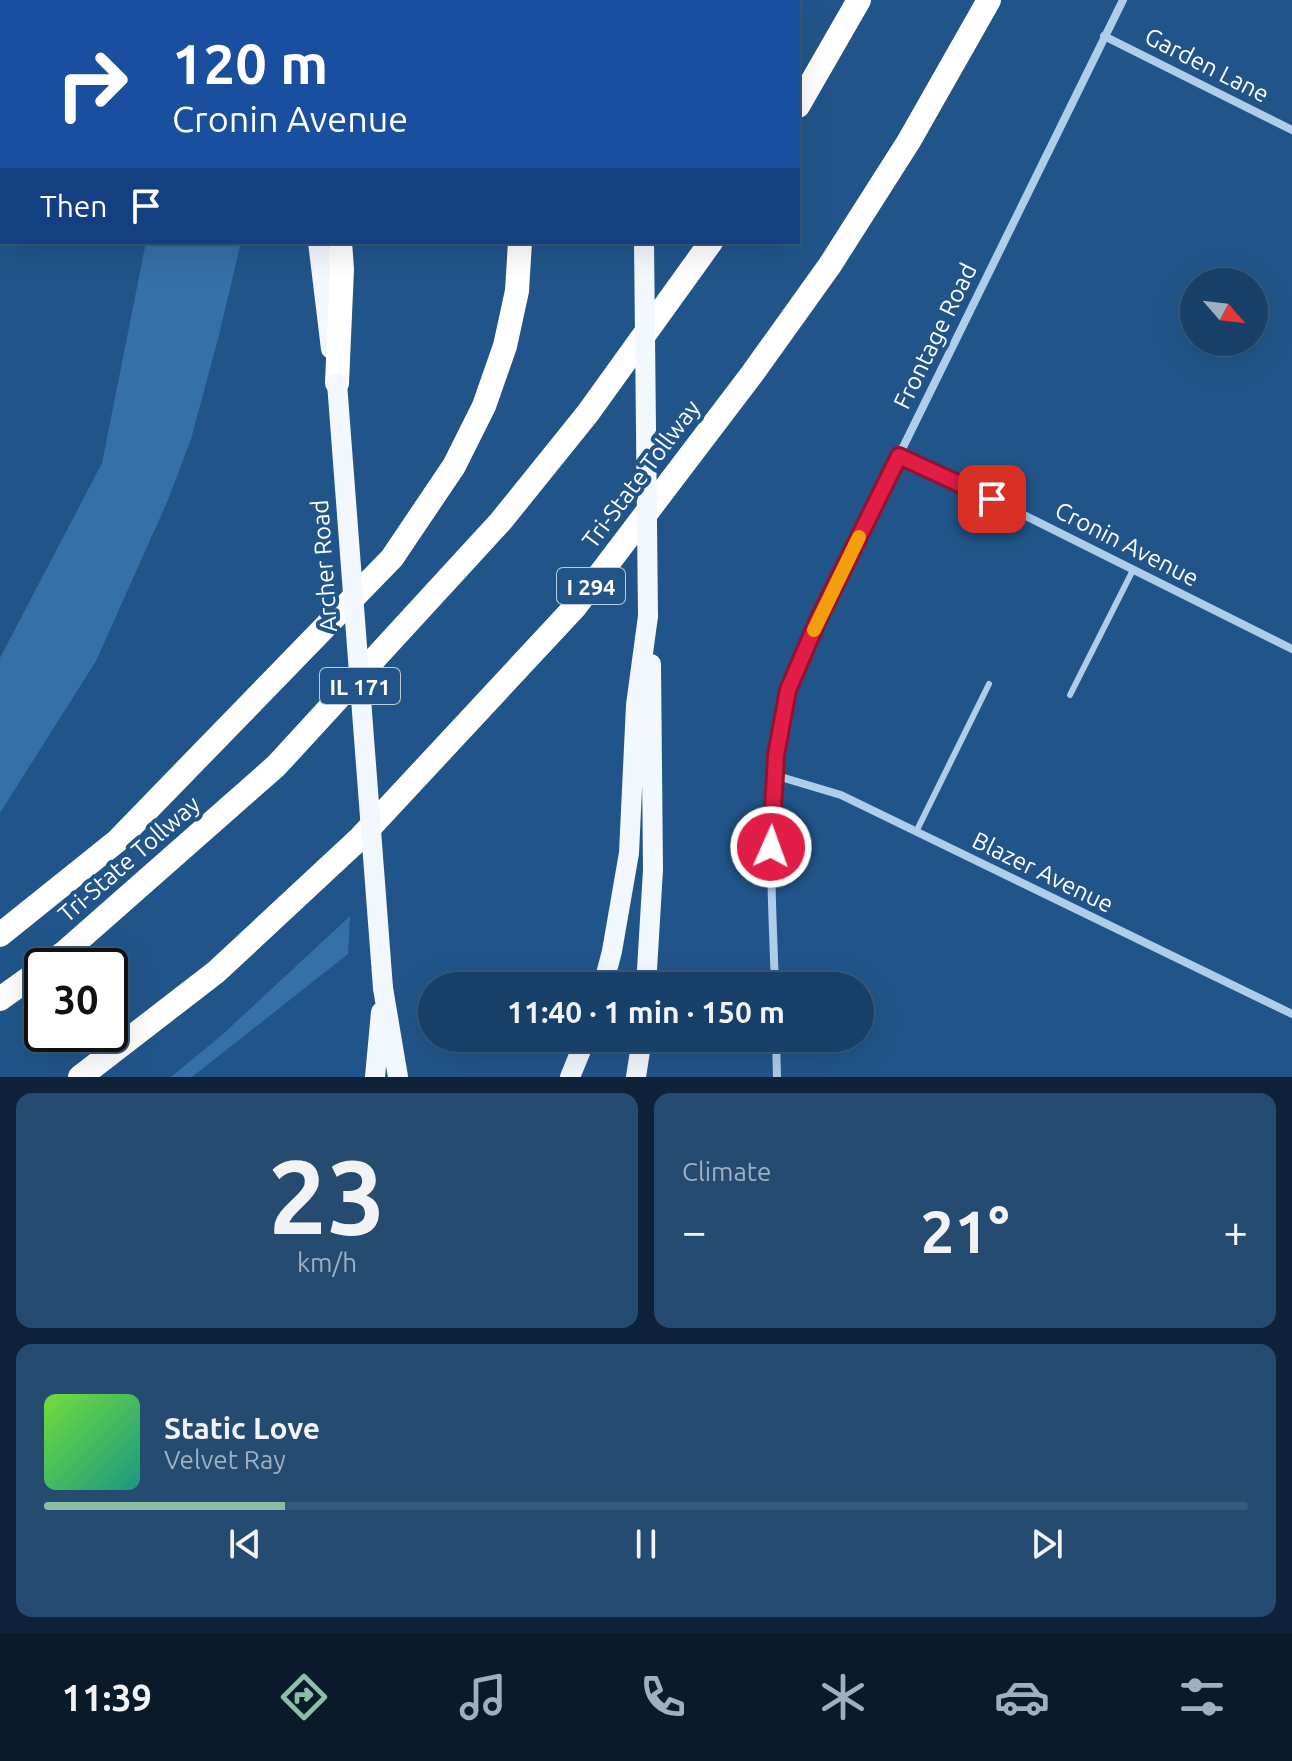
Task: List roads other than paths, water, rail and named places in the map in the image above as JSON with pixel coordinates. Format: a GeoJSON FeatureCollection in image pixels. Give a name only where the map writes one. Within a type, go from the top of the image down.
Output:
{"type":"FeatureCollection","features":[{"type":"Feature","properties":{"kind":"highway"},"geometry":{"type":"LineString","coordinates":[[800,103],[859,0]]}},
{"type":"Feature","properties":{"kind":"highway","name":"Tri-State Tollway"},"geometry":{"type":"LineString","coordinates":[[80,1077],[216,972],[360,838],[575,607],[752,374],[830,265],[909,141],[989,0]]}},
{"type":"Feature","properties":{"kind":"highway"},"geometry":{"type":"LineString","coordinates":[[337,383],[342,269],[340,244]]}},
{"type":"Feature","properties":{"kind":"highway"},"geometry":{"type":"LineString","coordinates":[[0,935],[117,841],[392,558],[454,466],[484,406],[505,346],[517,291],[520,244]]}},
{"type":"Feature","properties":{"kind":"highway","name":"Tri-State Tollway"},"geometry":{"type":"LineString","coordinates":[[69,948],[276,766],[501,521],[588,413],[710,244]]}},
{"type":"Feature","properties":{"kind":"highway","name":"Tri-State Tollway"},"geometry":{"type":"LineString","coordinates":[[0,999],[24,982]]}},
{"type":"Feature","properties":{"kind":"main road","name":"Archer Road"},"geometry":{"type":"LineString","coordinates":[[318,244],[337,383],[383,988],[398,1077]]}},
{"type":"Feature","properties":{"kind":"main road"},"geometry":{"type":"LineString","coordinates":[[607,972],[629,853],[644,705],[648,616],[644,244]]}},
{"type":"Feature","properties":{"kind":"main road"},"geometry":{"type":"LineString","coordinates":[[644,705],[653,870],[647,972]]}},
{"type":"Feature","properties":{"kind":"main road"},"geometry":{"type":"LineString","coordinates":[[375,1077],[383,988]]}},
{"type":"Feature","properties":{"kind":"main road"},"geometry":{"type":"LineString","coordinates":[[570,1077],[580,1052]]}},
{"type":"Feature","properties":{"kind":"main road"},"geometry":{"type":"LineString","coordinates":[[636,1077],[640,1052]]}},
{"type":"Feature","properties":{"kind":"street","name":"Frontage Road"},"geometry":{"type":"LineString","coordinates":[[775,972],[771,847],[774,775],[778,735],[788,690],[818,620],[1123,0]]}},
{"type":"Feature","properties":{"kind":"street","name":"Garden Lane"},"geometry":{"type":"LineString","coordinates":[[1104,36],[1292,130]]}},
{"type":"Feature","properties":{"kind":"street","name":"Cronin Avenue"},"geometry":{"type":"LineString","coordinates":[[899,456],[1292,649]]}},
{"type":"Feature","properties":{"kind":"street","name":"Blazer Avenue"},"geometry":{"type":"LineString","coordinates":[[774,775],[841,795],[1292,1014]]}},
{"type":"Feature","properties":{"kind":"street"},"geometry":{"type":"LineString","coordinates":[[776,1052],[777,1077]]}},
{"type":"Feature","properties":{"kind":"lane"},"geometry":{"type":"LineString","coordinates":[[1070,695],[1133,570]]}},
{"type":"Feature","properties":{"kind":"lane"},"geometry":{"type":"LineString","coordinates":[[916,832],[989,684]]}}]}
